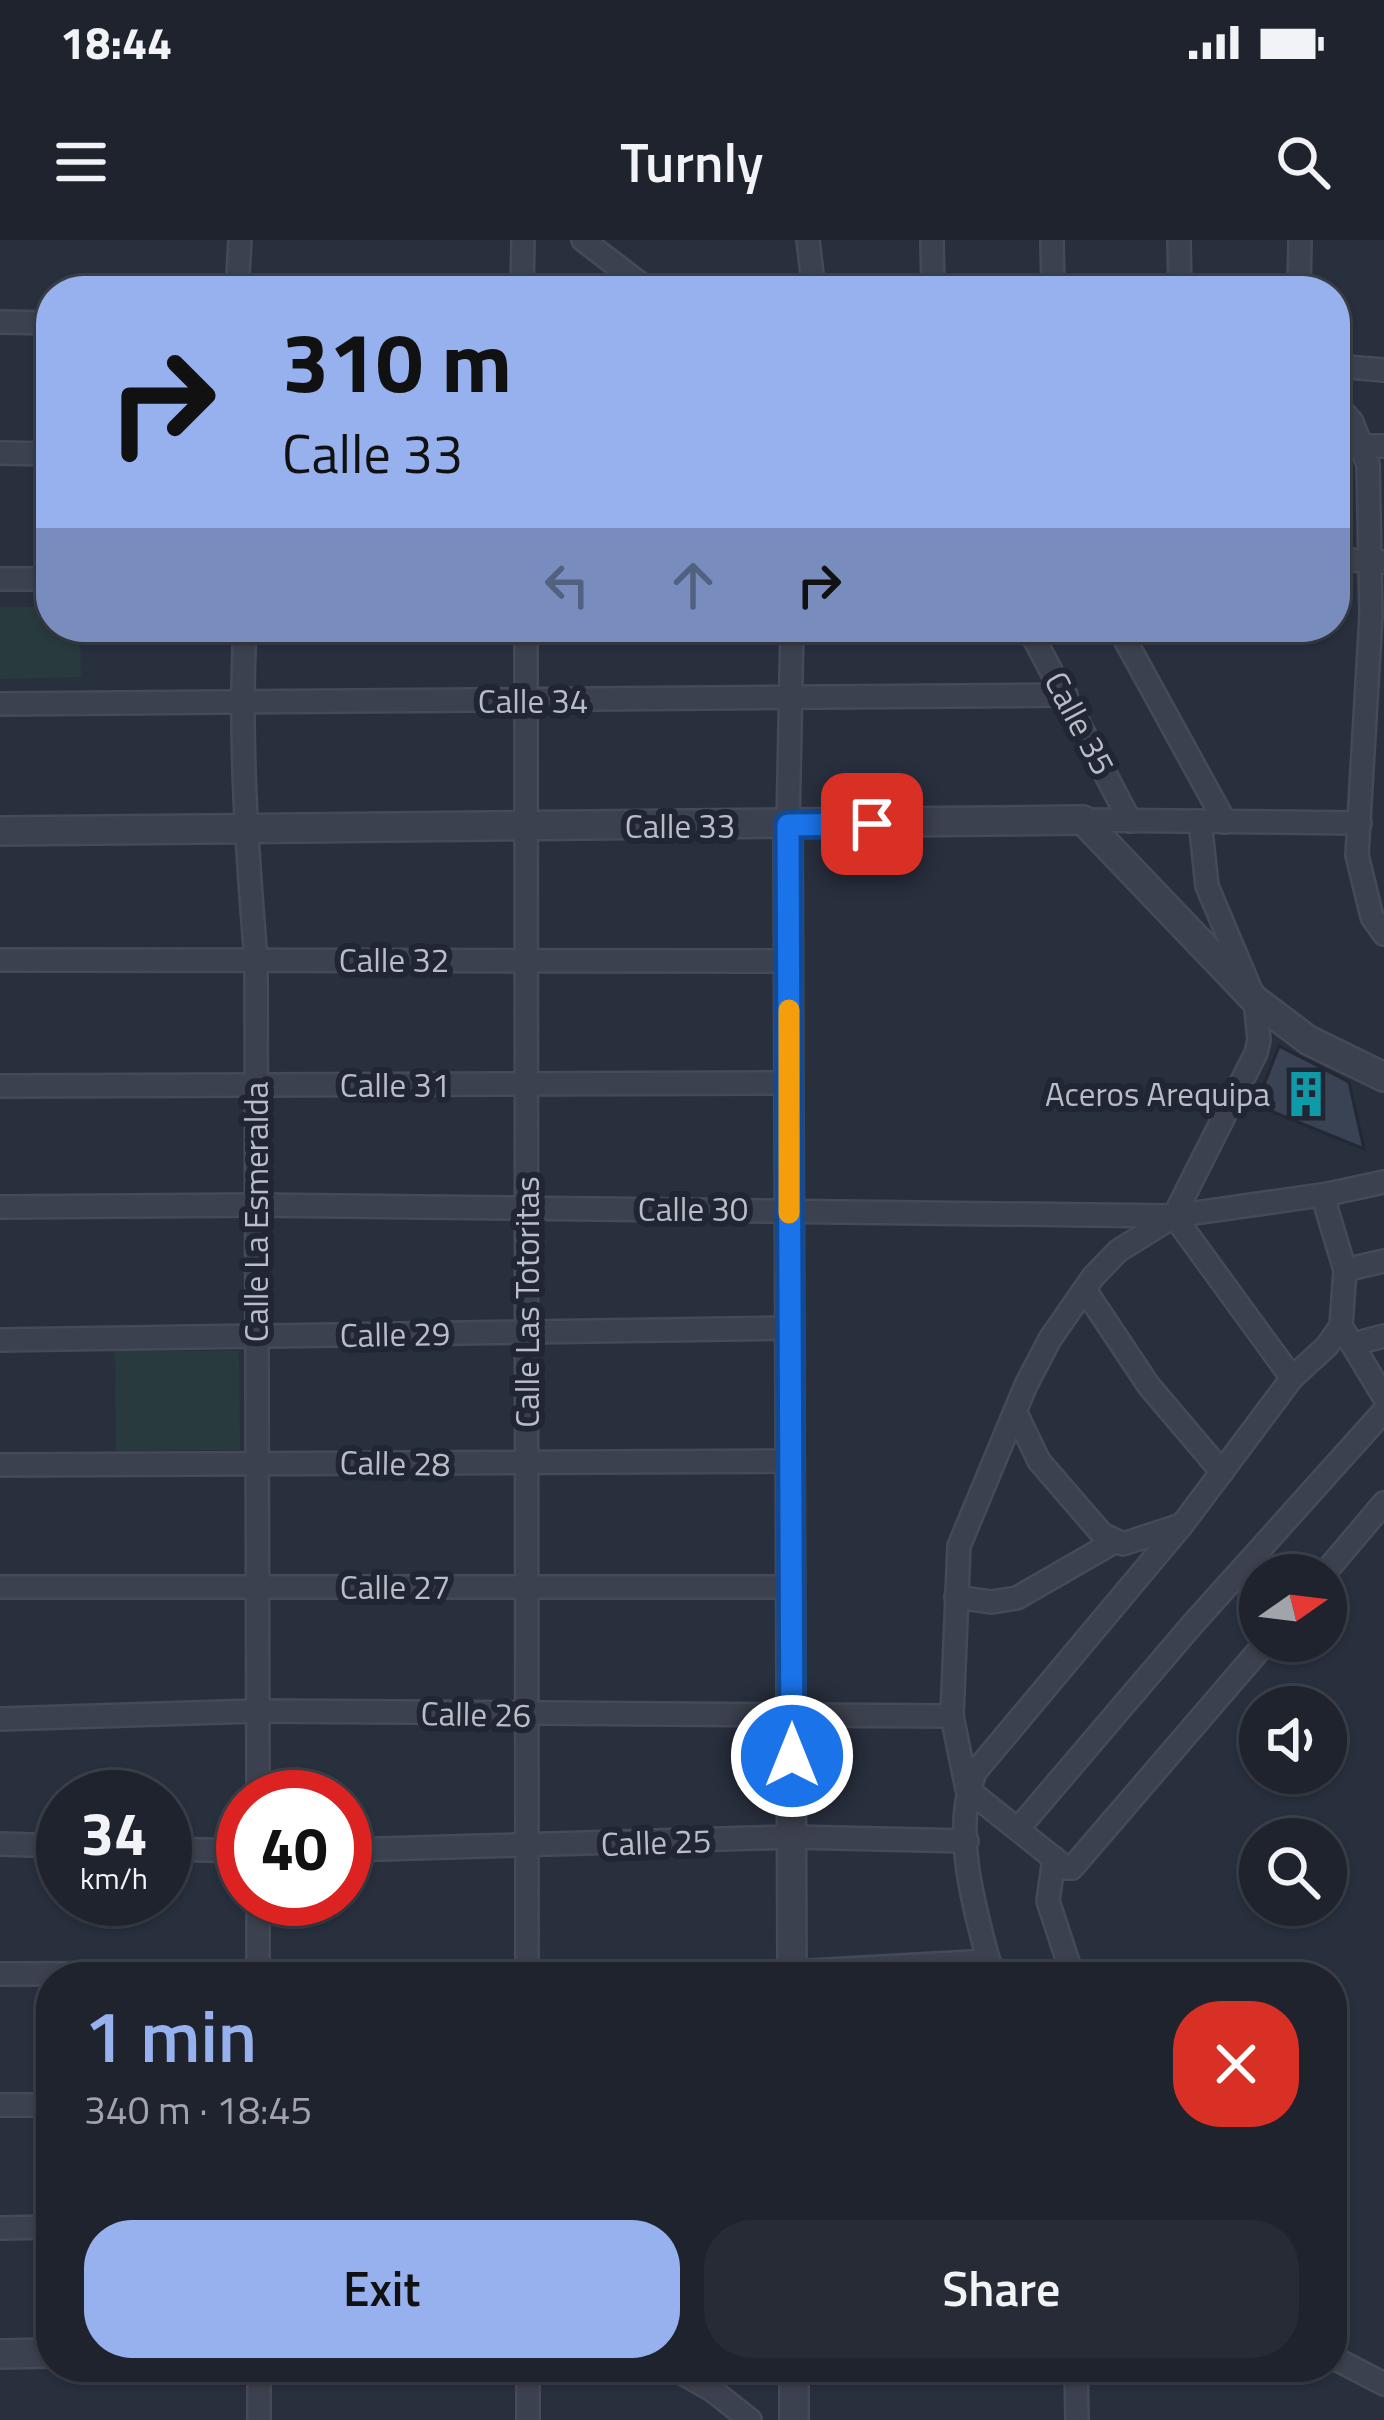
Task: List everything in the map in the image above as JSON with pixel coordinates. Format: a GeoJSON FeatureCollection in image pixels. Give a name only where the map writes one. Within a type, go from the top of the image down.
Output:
{"type":"FeatureCollection","features":[{"type":"Feature","properties":{"kind":"street"},"geometry":{"type":"LineString","coordinates":[[238,276],[240,240]]}},
{"type":"Feature","properties":{"kind":"street"},"geometry":{"type":"LineString","coordinates":[[522,276],[523,240]]}},
{"type":"Feature","properties":{"kind":"street"},"geometry":{"type":"LineString","coordinates":[[583,240],[630,276]]}},
{"type":"Feature","properties":{"kind":"street"},"geometry":{"type":"LineString","coordinates":[[808,240],[812,276]]}},
{"type":"Feature","properties":{"kind":"street"},"geometry":{"type":"LineString","coordinates":[[932,240],[933,276]]}},
{"type":"Feature","properties":{"kind":"street"},"geometry":{"type":"LineString","coordinates":[[1052,240],[1053,276]]}},
{"type":"Feature","properties":{"kind":"street"},"geometry":{"type":"LineString","coordinates":[[1179,240],[1180,276]]}},
{"type":"Feature","properties":{"kind":"street"},"geometry":{"type":"LineString","coordinates":[[1299,276],[1300,240]]}},
{"type":"Feature","properties":{"kind":"street"},"geometry":{"type":"LineString","coordinates":[[0,322],[36,323]]}},
{"type":"Feature","properties":{"kind":"street"},"geometry":{"type":"LineString","coordinates":[[1350,367],[1384,370]]}},
{"type":"Feature","properties":{"kind":"street"},"geometry":{"type":"LineString","coordinates":[[1350,420],[1373,446],[1368,464],[1377,562],[1369,810],[1357,855],[1372,917],[1384,934]]}},
{"type":"Feature","properties":{"kind":"street"},"geometry":{"type":"LineString","coordinates":[[0,453],[36,454]]}},
{"type":"Feature","properties":{"kind":"street"},"geometry":{"type":"LineString","coordinates":[[0,579],[36,579]]}},
{"type":"Feature","properties":{"kind":"street","name":"Calle La Esmeralda"},"geometry":{"type":"LineString","coordinates":[[244,642],[245,831],[256,960],[258,1770]]}},
{"type":"Feature","properties":{"kind":"street","name":"Calle Las Totoritas"},"geometry":{"type":"LineString","coordinates":[[526,642],[527,1962]]}},
{"type":"Feature","properties":{"kind":"street"},"geometry":{"type":"LineString","coordinates":[[791,642],[792,1962]]}},
{"type":"Feature","properties":{"kind":"street","name":"Calle 35"},"geometry":{"type":"LineString","coordinates":[[1036,642],[1130,821]]}},
{"type":"Feature","properties":{"kind":"street"},"geometry":{"type":"LineString","coordinates":[[1126,642],[1226,822]]}},
{"type":"Feature","properties":{"kind":"street","name":"Calle 34"},"geometry":{"type":"LineString","coordinates":[[0,704],[1066,695]]}},
{"type":"Feature","properties":{"kind":"street","name":"Calle 33"},"geometry":{"type":"LineString","coordinates":[[0,831],[1226,822],[1369,810]]}},
{"type":"Feature","properties":{"kind":"street"},"geometry":{"type":"LineString","coordinates":[[1082,820],[1256,1000],[1308,1040],[1384,1077]]}},
{"type":"Feature","properties":{"kind":"street"},"geometry":{"type":"LineString","coordinates":[[1200,821],[1207,886],[1256,1000],[1256,1053],[1174,1216],[1118,1252],[1050,1339],[959,1546],[952,1716],[968,1789],[1066,1868],[1076,1866],[1249,1662]]}},
{"type":"Feature","properties":{"kind":"street","name":"Calle 32"},"geometry":{"type":"LineString","coordinates":[[0,960],[789,961]]}},
{"type":"Feature","properties":{"kind":"street","name":"Calle 31"},"geometry":{"type":"LineString","coordinates":[[0,1086],[789,1083]]}},
{"type":"Feature","properties":{"kind":"street","name":"Calle 30"},"geometry":{"type":"LineString","coordinates":[[0,1207],[256,1205],[1174,1216],[1384,1182]]}},
{"type":"Feature","properties":{"kind":"street"},"geometry":{"type":"LineString","coordinates":[[1328,1194],[1326,1207],[1345,1270],[1347,1335],[1384,1396]]}},
{"type":"Feature","properties":{"kind":"street"},"geometry":{"type":"LineString","coordinates":[[1174,1216],[1292,1378]]}},
{"type":"Feature","properties":{"kind":"street"},"geometry":{"type":"LineString","coordinates":[[1345,1270],[1384,1261]]}},
{"type":"Feature","properties":{"kind":"street"},"geometry":{"type":"LineString","coordinates":[[1085,1290],[1149,1386],[1222,1472]]}},
{"type":"Feature","properties":{"kind":"street","name":"Calle 29"},"geometry":{"type":"LineString","coordinates":[[0,1340],[790,1328]]}},
{"type":"Feature","properties":{"kind":"street"},"geometry":{"type":"LineString","coordinates":[[989,1962],[973,1899],[964,1814],[976,1771],[1182,1525],[1292,1378],[1327,1346],[1347,1335],[1384,1336]]}},
{"type":"Feature","properties":{"kind":"street"},"geometry":{"type":"LineString","coordinates":[[1016,1412],[1039,1461],[1114,1542]]}},
{"type":"Feature","properties":{"kind":"street"},"geometry":{"type":"LineString","coordinates":[[1018,1828],[1384,1412]]}},
{"type":"Feature","properties":{"kind":"street","name":"Calle 28"},"geometry":{"type":"LineString","coordinates":[[0,1465],[790,1461]]}},
{"type":"Feature","properties":{"kind":"street"},"geometry":{"type":"LineString","coordinates":[[1341,1554],[1384,1503]]}},
{"type":"Feature","properties":{"kind":"street"},"geometry":{"type":"LineString","coordinates":[[956,1597],[991,1602],[1017,1598],[1114,1542],[1133,1542],[1182,1525]]}},
{"type":"Feature","properties":{"kind":"street","name":"Calle 27"},"geometry":{"type":"LineString","coordinates":[[0,1587],[791,1587]]}},
{"type":"Feature","properties":{"kind":"street","name":"Calle 26"},"geometry":{"type":"LineString","coordinates":[[0,1719],[257,1711],[952,1716]]}},
{"type":"Feature","properties":{"kind":"street","name":"Calle 25"},"geometry":{"type":"LineString","coordinates":[[372,1849],[792,1837],[967,1841]]}},
{"type":"Feature","properties":{"kind":"street"},"geometry":{"type":"LineString","coordinates":[[0,1844],[36,1845]]}},
{"type":"Feature","properties":{"kind":"street"},"geometry":{"type":"LineString","coordinates":[[1054,1858],[1048,1901],[1068,1962]]}},
{"type":"Feature","properties":{"kind":"street"},"geometry":{"type":"LineString","coordinates":[[258,1926],[258,1962]]}},
{"type":"Feature","properties":{"kind":"street"},"geometry":{"type":"LineString","coordinates":[[0,1974],[36,1974]]}},
{"type":"Feature","properties":{"kind":"street"},"geometry":{"type":"LineString","coordinates":[[0,2105],[36,2105]]}},
{"type":"Feature","properties":{"kind":"street"},"geometry":{"type":"LineString","coordinates":[[0,2228],[36,2227]]}},
{"type":"Feature","properties":{"kind":"street"},"geometry":{"type":"LineString","coordinates":[[0,2354],[36,2353]]}},
{"type":"Feature","properties":{"kind":"street"},"geometry":{"type":"LineString","coordinates":[[1347,2365],[1384,2384]]}},
{"type":"Feature","properties":{"kind":"street"},"geometry":{"type":"LineString","coordinates":[[259,2382],[259,2420]]}},
{"type":"Feature","properties":{"kind":"street"},"geometry":{"type":"LineString","coordinates":[[528,2382],[528,2420]]}},
{"type":"Feature","properties":{"kind":"street"},"geometry":{"type":"LineString","coordinates":[[697,2382],[750,2420]]}},
{"type":"Feature","properties":{"kind":"street"},"geometry":{"type":"LineString","coordinates":[[794,2382],[794,2420]]}},
{"type":"Feature","properties":{"kind":"street"},"geometry":{"type":"LineString","coordinates":[[1076,2382],[1077,2420]]}},
{"type":"Feature","properties":{"kind":"shaded area"},"geometry":{"type":"Polygon","coordinates":[[[0,607],[36,607],[36,642],[80,642],[81,677],[0,679],[0,607]]]}},
{"type":"Feature","properties":{"kind":"shaded area"},"geometry":{"type":"Polygon","coordinates":[[[115,1351],[239,1351],[240,1450],[116,1451],[115,1351]]]}},
{"type":"Feature","properties":{"kind":"building","name":"Aceros Arequipa"},"geometry":{"type":"Polygon","coordinates":[[[1279,1046],[1349,1082],[1364,1149],[1256,1105],[1279,1046]]]}},
{"type":"Feature","properties":{"kind":"slow traffic"},"geometry":{"type":"LineString","coordinates":[[789,1010],[789,1213]]}},
{"type":"Feature","properties":{"kind":"place","name":"Aceros Arequipa"},"geometry":{"type":"Point","coordinates":[1306,1094]}},
{"type":"Feature","properties":{"kind":"route"},"geometry":{"type":"LineString","coordinates":[[792,1756],[788,825],[872,824]]}}]}
